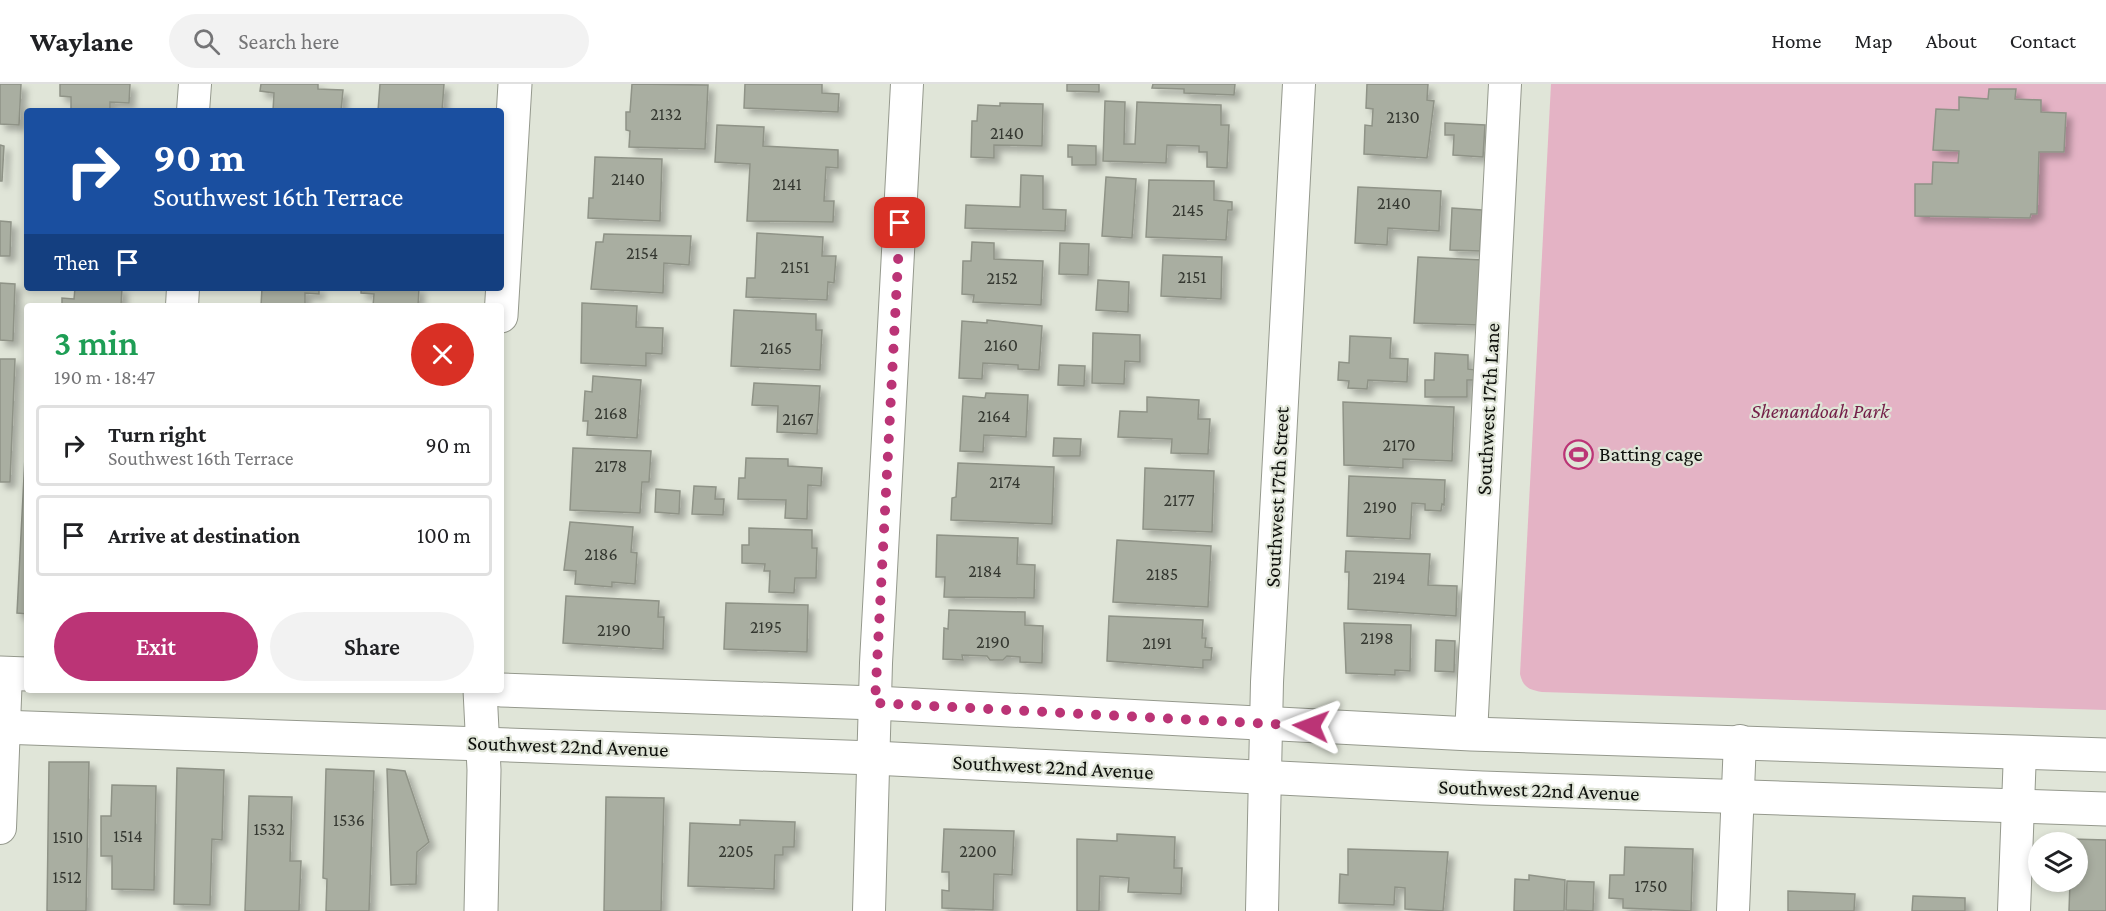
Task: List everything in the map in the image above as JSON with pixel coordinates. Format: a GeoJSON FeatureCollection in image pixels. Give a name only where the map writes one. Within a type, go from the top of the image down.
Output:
{"type":"FeatureCollection","features":[{"type":"Feature","properties":{"kind":"main road"},"geometry":{"type":"LineString","coordinates":[[504,266],[515,84]]}},
{"type":"Feature","properties":{"kind":"main road"},"geometry":{"type":"LineString","coordinates":[[504,690],[875,703],[1471,734],[1740,741],[2106,755]]}},
{"type":"Feature","properties":{"kind":"main road"},"geometry":{"type":"LineString","coordinates":[[480,693],[481,911]]}},
{"type":"Feature","properties":{"kind":"main road","name":"Southwest 22nd Avenue"},"geometry":{"type":"LineString","coordinates":[[1,728],[873,758],[1738,798],[2106,809]]}},
{"type":"Feature","properties":{"kind":"street"},"geometry":{"type":"LineString","coordinates":[[193,108],[195,84]]}},
{"type":"Feature","properties":{"kind":"street"},"geometry":{"type":"LineString","coordinates":[[869,911],[875,703],[907,84]]}},
{"type":"Feature","properties":{"kind":"street","name":"Southwest 17th Street"},"geometry":{"type":"LineString","coordinates":[[1262,911],[1266,724],[1299,84]]}},
{"type":"Feature","properties":{"kind":"street","name":"Southwest 17th Lane"},"geometry":{"type":"LineString","coordinates":[[1471,734],[1505,84]]}},
{"type":"Feature","properties":{"kind":"street"},"geometry":{"type":"LineString","coordinates":[[0,828],[1,728],[11,674]]}},
{"type":"Feature","properties":{"kind":"street"},"geometry":{"type":"LineString","coordinates":[[1733,911],[1740,741]]}},
{"type":"Feature","properties":{"kind":"street"},"geometry":{"type":"LineString","coordinates":[[2014,911],[2020,752]]}},
{"type":"Feature","properties":{"kind":"green space","name":"Shenandoah Park"},"geometry":{"type":"Polygon","coordinates":[[[1551,84],[2106,84],[2106,710],[1542,692],[1525,685],[1520,674],[1551,84]]]}},
{"type":"Feature","properties":{"kind":"building"},"geometry":{"type":"Polygon","coordinates":[[[0,84],[21,84],[19,125],[0,124],[0,84]]]}},
{"type":"Feature","properties":{"kind":"building"},"geometry":{"type":"Polygon","coordinates":[[[60,84],[130,84],[129,103],[110,102],[110,108],[71,108],[71,97],[60,96],[60,84]]]}},
{"type":"Feature","properties":{"kind":"building"},"geometry":{"type":"Polygon","coordinates":[[[261,84],[318,84],[318,89],[343,90],[341,108],[273,108],[274,93],[260,91],[261,84]]]}},
{"type":"Feature","properties":{"kind":"building"},"geometry":{"type":"Polygon","coordinates":[[[380,84],[444,84],[442,108],[378,108],[380,84]]]}},
{"type":"Feature","properties":{"kind":"building"},"geometry":{"type":"Polygon","coordinates":[[[632,84],[708,85],[705,149],[629,147],[630,131],[626,130],[626,112],[630,112],[632,84]]]}},
{"type":"Feature","properties":{"kind":"building"},"geometry":{"type":"Polygon","coordinates":[[[745,84],[822,84],[822,93],[839,94],[838,112],[744,108],[745,84]]]}},
{"type":"Feature","properties":{"kind":"building"},"geometry":{"type":"Polygon","coordinates":[[[1067,84],[1099,84],[1099,92],[1067,91],[1067,84]]]}},
{"type":"Feature","properties":{"kind":"building"},"geometry":{"type":"Polygon","coordinates":[[[1153,84],[1235,84],[1234,95],[1184,93],[1184,89],[1152,88],[1153,84]]]}},
{"type":"Feature","properties":{"kind":"building"},"geometry":{"type":"Polygon","coordinates":[[[1367,84],[1428,84],[1427,100],[1434,101],[1427,158],[1364,154],[1365,125],[1372,126],[1373,109],[1366,108],[1367,84]]]}},
{"type":"Feature","properties":{"kind":"building"},"geometry":{"type":"Polygon","coordinates":[[[1989,89],[2016,89],[2015,99],[2041,100],[2041,112],[2066,113],[2064,152],[2039,152],[2037,214],[2031,214],[2030,218],[1915,216],[1915,184],[1932,184],[1933,162],[1958,163],[1959,151],[1933,150],[1936,109],[1959,110],[1959,97],[1988,99],[1989,89]]]}},
{"type":"Feature","properties":{"kind":"building"},"geometry":{"type":"Polygon","coordinates":[[[1105,101],[1125,102],[1124,144],[1135,144],[1137,102],[1221,105],[1221,125],[1229,125],[1227,168],[1207,167],[1207,152],[1199,152],[1199,146],[1167,145],[1166,163],[1103,161],[1105,101]]]}},
{"type":"Feature","properties":{"kind":"building"},"geometry":{"type":"Polygon","coordinates":[[[1000,103],[1043,104],[1042,146],[994,145],[994,158],[971,157],[972,121],[977,121],[978,105],[1000,106],[1000,103]]]}},
{"type":"Feature","properties":{"kind":"building"},"geometry":{"type":"Polygon","coordinates":[[[1445,123],[1485,125],[1483,157],[1453,155],[1454,135],[1445,135],[1445,123]]]}},
{"type":"Feature","properties":{"kind":"building"},"geometry":{"type":"Polygon","coordinates":[[[717,125],[764,127],[763,146],[838,150],[838,168],[826,167],[824,201],[834,201],[833,222],[747,221],[750,164],[715,162],[717,125]]]}},
{"type":"Feature","properties":{"kind":"building"},"geometry":{"type":"Polygon","coordinates":[[[0,145],[4,146],[2,181],[0,181],[0,145]]]}},
{"type":"Feature","properties":{"kind":"building"},"geometry":{"type":"Polygon","coordinates":[[[1068,145],[1096,146],[1096,165],[1072,165],[1072,157],[1068,157],[1068,145]]]}},
{"type":"Feature","properties":{"kind":"building"},"geometry":{"type":"Polygon","coordinates":[[[595,157],[662,159],[660,221],[588,218],[589,198],[593,198],[595,157]]]}},
{"type":"Feature","properties":{"kind":"building"},"geometry":{"type":"Polygon","coordinates":[[[1021,175],[1043,176],[1043,209],[1066,210],[1065,231],[965,228],[966,205],[1020,207],[1021,175]]]}},
{"type":"Feature","properties":{"kind":"building"},"geometry":{"type":"Polygon","coordinates":[[[1106,177],[1136,179],[1132,238],[1102,236],[1106,177]]]}},
{"type":"Feature","properties":{"kind":"building"},"geometry":{"type":"Polygon","coordinates":[[[1149,180],[1214,181],[1214,200],[1232,202],[1232,210],[1228,210],[1226,240],[1146,237],[1149,180]]]}},
{"type":"Feature","properties":{"kind":"building"},"geometry":{"type":"Polygon","coordinates":[[[1358,187],[1441,191],[1439,231],[1388,228],[1387,245],[1355,243],[1358,187]]]}},
{"type":"Feature","properties":{"kind":"building"},"geometry":{"type":"Polygon","coordinates":[[[1452,208],[1482,210],[1480,251],[1450,250],[1452,208]]]}},
{"type":"Feature","properties":{"kind":"building"},"geometry":{"type":"Polygon","coordinates":[[[0,221],[11,222],[10,256],[0,256],[0,221]]]}},
{"type":"Feature","properties":{"kind":"building"},"geometry":{"type":"Polygon","coordinates":[[[757,233],[823,237],[822,256],[836,256],[834,283],[828,282],[827,300],[746,297],[747,278],[755,278],[757,233]]]}},
{"type":"Feature","properties":{"kind":"building"},"geometry":{"type":"Polygon","coordinates":[[[604,234],[691,236],[689,265],[664,263],[663,293],[591,289],[596,242],[603,242],[604,234]]]}},
{"type":"Feature","properties":{"kind":"building"},"geometry":{"type":"Polygon","coordinates":[[[972,242],[994,243],[994,259],[1043,261],[1041,305],[973,302],[974,295],[962,294],[963,261],[971,261],[972,242]]]}},
{"type":"Feature","properties":{"kind":"building"},"geometry":{"type":"Polygon","coordinates":[[[1060,243],[1089,244],[1088,275],[1059,274],[1060,243]]]}},
{"type":"Feature","properties":{"kind":"building"},"geometry":{"type":"Polygon","coordinates":[[[1163,255],[1222,257],[1221,299],[1161,296],[1163,255]]]}},
{"type":"Feature","properties":{"kind":"building"},"geometry":{"type":"Polygon","coordinates":[[[1418,257],[1483,260],[1480,325],[1414,323],[1418,257]]]}},
{"type":"Feature","properties":{"kind":"building"},"geometry":{"type":"Polygon","coordinates":[[[1098,280],[1129,282],[1128,312],[1096,310],[1098,280]]]}},
{"type":"Feature","properties":{"kind":"building"},"geometry":{"type":"Polygon","coordinates":[[[0,283],[15,284],[13,341],[0,340],[0,283]]]}},
{"type":"Feature","properties":{"kind":"building"},"geometry":{"type":"Polygon","coordinates":[[[75,291],[122,291],[121,303],[62,303],[62,298],[74,299],[75,291]]]}},
{"type":"Feature","properties":{"kind":"building"},"geometry":{"type":"Polygon","coordinates":[[[262,291],[319,291],[319,294],[305,293],[305,303],[261,303],[262,291]]]}},
{"type":"Feature","properties":{"kind":"building"},"geometry":{"type":"Polygon","coordinates":[[[361,291],[419,291],[418,303],[373,303],[374,294],[361,293],[361,291]]]}},
{"type":"Feature","properties":{"kind":"building"},"geometry":{"type":"Polygon","coordinates":[[[582,303],[637,306],[636,327],[663,328],[662,354],[646,353],[646,366],[581,363],[582,303]]]}},
{"type":"Feature","properties":{"kind":"building"},"geometry":{"type":"Polygon","coordinates":[[[734,310],[816,314],[816,330],[822,330],[820,370],[731,366],[734,310]]]}},
{"type":"Feature","properties":{"kind":"building"},"geometry":{"type":"Polygon","coordinates":[[[987,320],[1042,326],[1039,370],[1018,369],[1018,365],[983,363],[982,379],[959,378],[962,321],[987,323],[987,320]]]}},
{"type":"Feature","properties":{"kind":"building"},"geometry":{"type":"Polygon","coordinates":[[[1093,333],[1140,335],[1140,362],[1125,361],[1124,384],[1092,383],[1093,333]]]}},
{"type":"Feature","properties":{"kind":"building"},"geometry":{"type":"Polygon","coordinates":[[[1350,336],[1391,338],[1390,358],[1408,359],[1407,382],[1368,380],[1367,389],[1348,388],[1349,381],[1338,380],[1339,362],[1349,363],[1350,336]]]}},
{"type":"Feature","properties":{"kind":"building"},"geometry":{"type":"Polygon","coordinates":[[[1435,353],[1468,355],[1468,369],[1477,370],[1477,380],[1467,380],[1467,397],[1425,397],[1425,380],[1434,380],[1435,353]]]}},
{"type":"Feature","properties":{"kind":"building"},"geometry":{"type":"Polygon","coordinates":[[[0,359],[15,359],[10,482],[0,482],[0,359]]]}},
{"type":"Feature","properties":{"kind":"building"},"geometry":{"type":"Polygon","coordinates":[[[1059,365],[1085,366],[1084,386],[1058,385],[1059,365]]]}},
{"type":"Feature","properties":{"kind":"building"},"geometry":{"type":"Polygon","coordinates":[[[593,376],[641,380],[637,438],[587,435],[588,421],[583,421],[585,391],[592,392],[593,376]]]}},
{"type":"Feature","properties":{"kind":"building"},"geometry":{"type":"Polygon","coordinates":[[[754,383],[820,386],[817,434],[777,432],[778,406],[752,405],[754,383]]]}},
{"type":"Feature","properties":{"kind":"building"},"geometry":{"type":"Polygon","coordinates":[[[986,393],[1028,395],[1026,437],[984,435],[983,452],[960,451],[963,396],[985,398],[986,393]]]}},
{"type":"Feature","properties":{"kind":"building"},"geometry":{"type":"Polygon","coordinates":[[[1147,397],[1199,400],[1198,419],[1210,419],[1208,454],[1171,453],[1172,439],[1118,437],[1120,411],[1147,412],[1147,397]]]}},
{"type":"Feature","properties":{"kind":"building"},"geometry":{"type":"Polygon","coordinates":[[[1343,402],[1454,407],[1452,461],[1403,459],[1403,468],[1344,465],[1343,402]]]}},
{"type":"Feature","properties":{"kind":"building"},"geometry":{"type":"Polygon","coordinates":[[[1054,438],[1081,439],[1080,456],[1053,456],[1054,438]]]}},
{"type":"Feature","properties":{"kind":"building"},"geometry":{"type":"Polygon","coordinates":[[[573,448],[651,451],[649,482],[642,482],[640,513],[570,510],[573,448]]]}},
{"type":"Feature","properties":{"kind":"building"},"geometry":{"type":"Polygon","coordinates":[[[746,458],[788,459],[788,466],[822,468],[821,486],[808,485],[807,519],[785,518],[786,500],[738,499],[739,478],[745,478],[746,458]]]}},
{"type":"Feature","properties":{"kind":"building"},"geometry":{"type":"Polygon","coordinates":[[[958,463],[1054,467],[1052,524],[951,520],[952,498],[956,497],[958,463]]]}},
{"type":"Feature","properties":{"kind":"building"},"geometry":{"type":"Polygon","coordinates":[[[1145,468],[1214,471],[1212,532],[1143,529],[1145,468]]]}},
{"type":"Feature","properties":{"kind":"building"},"geometry":{"type":"Polygon","coordinates":[[[24,476],[24,614],[17,613],[24,476]]]}},
{"type":"Feature","properties":{"kind":"building"},"geometry":{"type":"Polygon","coordinates":[[[1349,476],[1445,480],[1444,505],[1442,504],[1441,511],[1425,510],[1425,504],[1412,503],[1410,539],[1347,536],[1349,476]]]}},
{"type":"Feature","properties":{"kind":"building"},"geometry":{"type":"Polygon","coordinates":[[[694,486],[716,487],[715,499],[724,499],[723,515],[692,514],[694,486]]]}},
{"type":"Feature","properties":{"kind":"building"},"geometry":{"type":"Polygon","coordinates":[[[656,489],[680,491],[679,514],[655,512],[656,489]]]}},
{"type":"Feature","properties":{"kind":"building"},"geometry":{"type":"Polygon","coordinates":[[[570,522],[633,527],[631,552],[637,553],[635,584],[612,582],[612,587],[575,584],[576,571],[564,570],[570,522]]]}},
{"type":"Feature","properties":{"kind":"building"},"geometry":{"type":"Polygon","coordinates":[[[749,528],[812,530],[812,548],[817,548],[816,578],[795,578],[794,593],[769,592],[770,571],[764,571],[765,564],[742,563],[742,545],[749,545],[749,528]]]}},
{"type":"Feature","properties":{"kind":"building"},"geometry":{"type":"Polygon","coordinates":[[[937,535],[1018,538],[1017,564],[1035,565],[1034,598],[944,597],[945,577],[936,577],[937,535]]]}},
{"type":"Feature","properties":{"kind":"building"},"geometry":{"type":"Polygon","coordinates":[[[1117,540],[1211,546],[1208,607],[1113,602],[1117,540]]]}},
{"type":"Feature","properties":{"kind":"building"},"geometry":{"type":"Polygon","coordinates":[[[1346,551],[1430,554],[1428,585],[1457,586],[1456,616],[1348,609],[1349,572],[1345,572],[1346,551]]]}},
{"type":"Feature","properties":{"kind":"building"},"geometry":{"type":"Polygon","coordinates":[[[566,596],[659,601],[658,617],[664,617],[663,649],[563,643],[566,596]]]}},
{"type":"Feature","properties":{"kind":"building"},"geometry":{"type":"Polygon","coordinates":[[[726,603],[808,605],[807,652],[724,649],[726,603]]]}},
{"type":"Feature","properties":{"kind":"building"},"geometry":{"type":"Polygon","coordinates":[[[949,610],[1025,612],[1025,625],[1043,626],[1042,663],[1020,662],[1020,657],[1007,656],[1003,660],[990,660],[987,656],[962,655],[963,660],[943,659],[944,628],[948,629],[949,610]]]}},
{"type":"Feature","properties":{"kind":"building"},"geometry":{"type":"Polygon","coordinates":[[[1109,616],[1203,620],[1202,638],[1206,638],[1205,647],[1212,648],[1211,660],[1203,660],[1203,668],[1107,661],[1109,616]]]}},
{"type":"Feature","properties":{"kind":"building"},"geometry":{"type":"Polygon","coordinates":[[[1344,623],[1411,625],[1410,671],[1395,670],[1395,675],[1346,673],[1344,623]]]}},
{"type":"Feature","properties":{"kind":"building"},"geometry":{"type":"Polygon","coordinates":[[[1436,640],[1455,641],[1454,672],[1435,671],[1436,640]]]}},
{"type":"Feature","properties":{"kind":"building"},"geometry":{"type":"Polygon","coordinates":[[[49,762],[89,762],[86,911],[47,911],[49,762]]]}},
{"type":"Feature","properties":{"kind":"building"},"geometry":{"type":"Polygon","coordinates":[[[177,768],[224,770],[222,840],[212,839],[210,905],[174,904],[177,768]]]}},
{"type":"Feature","properties":{"kind":"building"},"geometry":{"type":"Polygon","coordinates":[[[326,769],[374,771],[369,911],[326,911],[327,879],[323,878],[326,769]]]}},
{"type":"Feature","properties":{"kind":"building"},"geometry":{"type":"Polygon","coordinates":[[[387,769],[405,771],[429,842],[417,852],[416,884],[391,885],[387,769]]]}},
{"type":"Feature","properties":{"kind":"building"},"geometry":{"type":"Polygon","coordinates":[[[112,785],[156,786],[154,890],[112,889],[112,856],[101,856],[101,816],[111,816],[112,785]]]}},
{"type":"Feature","properties":{"kind":"building"},"geometry":{"type":"Polygon","coordinates":[[[249,796],[292,797],[290,861],[301,861],[299,911],[245,911],[249,796]]]}},
{"type":"Feature","properties":{"kind":"building"},"geometry":{"type":"Polygon","coordinates":[[[606,797],[664,798],[661,911],[604,911],[606,797]]]}},
{"type":"Feature","properties":{"kind":"building"},"geometry":{"type":"Polygon","coordinates":[[[740,820],[795,822],[794,847],[783,847],[783,855],[775,855],[774,889],[688,886],[690,823],[740,825],[740,820]]]}},
{"type":"Feature","properties":{"kind":"building"},"geometry":{"type":"Polygon","coordinates":[[[944,829],[1014,831],[1012,875],[994,874],[993,910],[942,908],[942,890],[949,891],[949,872],[942,872],[944,829]]]}},
{"type":"Feature","properties":{"kind":"building"},"geometry":{"type":"Polygon","coordinates":[[[1117,834],[1175,837],[1174,868],[1182,868],[1181,894],[1128,892],[1129,878],[1100,876],[1099,911],[1077,911],[1077,839],[1117,841],[1117,834]]]}},
{"type":"Feature","properties":{"kind":"building"},"geometry":{"type":"Polygon","coordinates":[[[2088,839],[2106,840],[2106,911],[2069,911],[2070,892],[2088,892],[2088,839]]]}},
{"type":"Feature","properties":{"kind":"building"},"geometry":{"type":"Polygon","coordinates":[[[1625,847],[1693,849],[1691,911],[1623,908],[1623,899],[1609,898],[1610,875],[1624,875],[1625,847]]]}},
{"type":"Feature","properties":{"kind":"building"},"geometry":{"type":"Polygon","coordinates":[[[1348,849],[1448,852],[1443,911],[1405,909],[1405,888],[1395,887],[1394,905],[1339,903],[1340,874],[1348,875],[1348,849]]]}},
{"type":"Feature","properties":{"kind":"building"},"geometry":{"type":"Polygon","coordinates":[[[1529,875],[1565,880],[1564,911],[1514,911],[1515,879],[1529,880],[1529,875]]]}},
{"type":"Feature","properties":{"kind":"building"},"geometry":{"type":"Polygon","coordinates":[[[1567,881],[1594,882],[1593,911],[1566,910],[1567,881]]]}},
{"type":"Feature","properties":{"kind":"building"},"geometry":{"type":"Polygon","coordinates":[[[1788,891],[1855,894],[1854,911],[1788,911],[1788,891]]]}},
{"type":"Feature","properties":{"kind":"building"},"geometry":{"type":"Polygon","coordinates":[[[1913,896],[1965,898],[1965,911],[1912,911],[1913,896]]]}},
{"type":"Feature","properties":{"kind":"place","name":"Batting cage"},"geometry":{"type":"Point","coordinates":[1578,454]}},
{"type":"Feature","properties":{"kind":"route"},"geometry":{"type":"LineString","coordinates":[[900,223],[875,703],[1311,726]]}}]}
